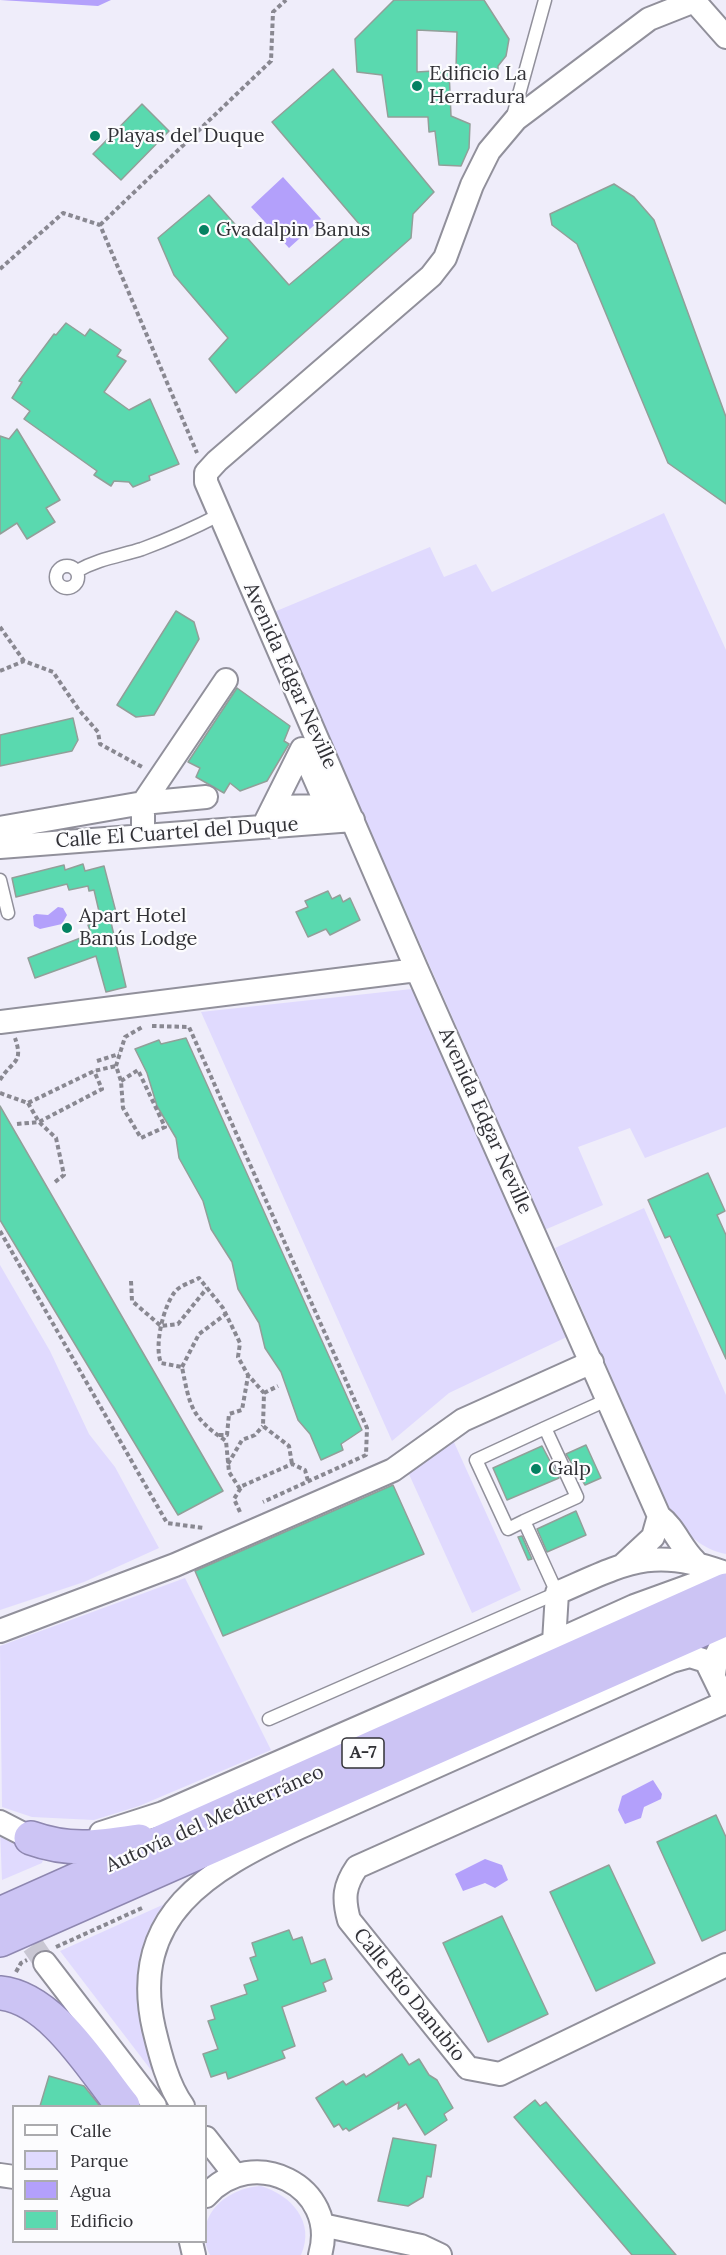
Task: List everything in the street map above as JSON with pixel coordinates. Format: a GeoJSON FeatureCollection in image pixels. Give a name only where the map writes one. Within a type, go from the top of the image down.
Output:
{"type":"FeatureCollection","features":[{"type":"Feature","properties":{"kind":"highway","name":"Autovía del Mediterráneo"},"geometry":{"type":"LineString","coordinates":[[0,1914],[180,1835],[718,1574]]}},
{"type":"Feature","properties":{"kind":"highway","name":"Autovía del Mediterráneo"},"geometry":{"type":"LineString","coordinates":[[0,1940],[526,1709],[725,1632]]}},
{"type":"Feature","properties":{"kind":"highway"},"geometry":{"type":"LineString","coordinates":[[526,1709],[655,1669]]}},
{"type":"Feature","properties":{"kind":"highway"},"geometry":{"type":"LineString","coordinates":[[349,1804],[445,1745]]}},
{"type":"Feature","properties":{"kind":"highway"},"geometry":{"type":"LineString","coordinates":[[31,1838],[55,1847],[72,1848],[106,1846],[180,1835]]}},
{"type":"Feature","properties":{"kind":"highway"},"geometry":{"type":"LineString","coordinates":[[2,1993],[52,2017],[122,2105]]}},
{"type":"Feature","properties":{"kind":"street"},"geometry":{"type":"LineString","coordinates":[[206,473],[430,276],[445,258],[472,185],[489,151],[516,119],[666,5],[696,1],[726,37]]}},
{"type":"Feature","properties":{"kind":"street","name":"Avenida Edgar Neville"},"geometry":{"type":"LineString","coordinates":[[206,473],[214,505],[659,1516],[668,1523],[678,1542],[718,1574]]}},
{"type":"Feature","properties":{"kind":"street"},"geometry":{"type":"LineString","coordinates":[[143,836],[143,802],[226,680]]}},
{"type":"Feature","properties":{"kind":"street"},"geometry":{"type":"LineString","coordinates":[[0,828],[143,802],[207,797]]}},
{"type":"Feature","properties":{"kind":"street","name":"Calle El Cuartel del Duque"},"geometry":{"type":"LineString","coordinates":[[0,847],[143,836],[268,817],[353,820]]}},
{"type":"Feature","properties":{"kind":"street"},"geometry":{"type":"LineString","coordinates":[[4,1022],[417,970]]}},
{"type":"Feature","properties":{"kind":"street"},"geometry":{"type":"LineString","coordinates":[[0,1632],[175,1565],[393,1470],[463,1420],[592,1362]]}},
{"type":"Feature","properties":{"kind":"street"},"geometry":{"type":"LineString","coordinates":[[624,1564],[653,1537],[659,1516]]}},
{"type":"Feature","properties":{"kind":"street"},"geometry":{"type":"LineString","coordinates":[[554,1642],[557,1593],[624,1564],[668,1559],[718,1574]]}},
{"type":"Feature","properties":{"kind":"street"},"geometry":{"type":"LineString","coordinates":[[0,1822],[31,1838],[84,1836],[134,1824],[634,1606],[718,1574]]}},
{"type":"Feature","properties":{"kind":"street"},"geometry":{"type":"LineString","coordinates":[[714,1674],[717,1654],[725,1632]]}},
{"type":"Feature","properties":{"kind":"street"},"geometry":{"type":"LineString","coordinates":[[183,2105],[159,2048],[150,2011],[149,1965],[169,1917],[201,1883],[246,1852],[349,1804],[655,1669],[690,1656],[698,1656],[706,1661],[726,1702]]}},
{"type":"Feature","properties":{"kind":"street","name":"Calle Río Danubio"},"geometry":{"type":"LineString","coordinates":[[726,1702],[357,1868],[346,1883],[344,1902],[349,1920],[468,2068],[500,2074],[726,1965]]}},
{"type":"Feature","properties":{"kind":"street"},"geometry":{"type":"LineString","coordinates":[[43,1957],[154,2105]]}},
{"type":"Feature","properties":{"kind":"street"},"geometry":{"type":"LineString","coordinates":[[207,2143],[215,2182],[257,2171],[280,2175],[300,2186],[315,2204],[322,2225],[320,2255]]}},
{"type":"Feature","properties":{"kind":"street"},"geometry":{"type":"LineString","coordinates":[[322,2225],[422,2246],[440,2255]]}},
{"type":"Feature","properties":{"kind":"lane"},"geometry":{"type":"LineString","coordinates":[[516,119],[513,116],[545,0]]}},
{"type":"Feature","properties":{"kind":"lane"},"geometry":{"type":"LineString","coordinates":[[77,571],[93,562],[172,537],[214,505]]}},
{"type":"Feature","properties":{"kind":"lane"},"geometry":{"type":"LineString","coordinates":[[0,880],[8,913]]}},
{"type":"Feature","properties":{"kind":"lane"},"geometry":{"type":"LineString","coordinates":[[545,1428],[577,1497],[508,1529],[476,1460],[545,1428],[609,1399]]}},
{"type":"Feature","properties":{"kind":"lane"},"geometry":{"type":"LineString","coordinates":[[269,1719],[557,1593],[524,1521]]}},
{"type":"Feature","properties":{"kind":"path"},"geometry":{"type":"LineString","coordinates":[[100,225],[271,61],[273,12],[286,0]]}},
{"type":"Feature","properties":{"kind":"path"},"geometry":{"type":"LineString","coordinates":[[0,269],[63,213],[100,225],[206,473]]}},
{"type":"Feature","properties":{"kind":"path"},"geometry":{"type":"LineString","coordinates":[[0,627],[24,661],[53,672],[79,711],[98,732],[100,744],[160,777]]}},
{"type":"Feature","properties":{"kind":"path"},"geometry":{"type":"LineString","coordinates":[[0,671],[24,661]]}},
{"type":"Feature","properties":{"kind":"path"},"geometry":{"type":"LineString","coordinates":[[0,1080],[19,1059],[20,1052],[4,1022]]}},
{"type":"Feature","properties":{"kind":"path"},"geometry":{"type":"LineString","coordinates":[[121,1081],[138,1070],[165,1126],[141,1138],[123,1108],[121,1081],[116,1066],[125,1037],[145,1025],[189,1027],[367,1428],[366,1455],[259,1503]]}},
{"type":"Feature","properties":{"kind":"path"},"geometry":{"type":"LineString","coordinates":[[98,1061],[120,1054]]}},
{"type":"Feature","properties":{"kind":"path"},"geometry":{"type":"LineString","coordinates":[[28,1103],[94,1071],[116,1066]]}},
{"type":"Feature","properties":{"kind":"path"},"geometry":{"type":"LineString","coordinates":[[17,1124],[39,1122],[102,1089],[94,1071]]}},
{"type":"Feature","properties":{"kind":"path"},"geometry":{"type":"LineString","coordinates":[[0,1093],[28,1103],[39,1122],[56,1138],[64,1175],[55,1182]]}},
{"type":"Feature","properties":{"kind":"path"},"geometry":{"type":"LineString","coordinates":[[0,1231],[166,1523],[202,1529],[212,1525]]}},
{"type":"Feature","properties":{"kind":"path"},"geometry":{"type":"LineString","coordinates":[[182,1367],[161,1362],[156,1351],[161,1326],[174,1292],[199,1278],[226,1314],[240,1343],[238,1357],[248,1375],[264,1393],[263,1426],[255,1435],[242,1440],[228,1464]]}},
{"type":"Feature","properties":{"kind":"path"},"geometry":{"type":"LineString","coordinates":[[131,1281],[132,1301],[161,1326],[178,1324],[207,1288]]}},
{"type":"Feature","properties":{"kind":"path"},"geometry":{"type":"LineString","coordinates":[[226,1314],[199,1334],[182,1367],[188,1397],[201,1424],[226,1441],[229,1472],[240,1489]]}},
{"type":"Feature","properties":{"kind":"path"},"geometry":{"type":"LineString","coordinates":[[218,1436],[227,1435],[229,1414],[242,1410],[248,1375]]}},
{"type":"Feature","properties":{"kind":"path"},"geometry":{"type":"LineString","coordinates":[[264,1393],[278,1386]]}},
{"type":"Feature","properties":{"kind":"path"},"geometry":{"type":"LineString","coordinates":[[263,1426],[289,1446],[292,1464]]}},
{"type":"Feature","properties":{"kind":"path"},"geometry":{"type":"LineString","coordinates":[[292,1464],[305,1470],[308,1481]]}},
{"type":"Feature","properties":{"kind":"path"},"geometry":{"type":"LineString","coordinates":[[240,1512],[234,1499],[240,1489],[292,1464]]}},
{"type":"Feature","properties":{"kind":"path"},"geometry":{"type":"LineString","coordinates":[[230,1516],[250,1508]]}},
{"type":"Feature","properties":{"kind":"path"},"geometry":{"type":"LineString","coordinates":[[2,1993],[21,1963],[43,1957],[143,1907]]}},
{"type":"Feature","properties":{"kind":"green space"},"geometry":{"type":"Polygon","coordinates":[[[664,513],[726,650],[726,1127],[645,1158],[630,1128],[578,1147],[603,1205],[542,1231],[499,1132],[502,1130],[274,612],[430,547],[444,577],[476,564],[492,592],[664,513]]]}},
{"type":"Feature","properties":{"kind":"green space"},"geometry":{"type":"Polygon","coordinates":[[[421,988],[573,1334],[449,1393],[392,1441],[201,1012],[421,988]]]}},
{"type":"Feature","properties":{"kind":"green space"},"geometry":{"type":"Polygon","coordinates":[[[644,1208],[726,1395],[726,1554],[717,1552],[695,1540],[672,1515],[555,1248],[644,1208]]]}},
{"type":"Feature","properties":{"kind":"green space"},"geometry":{"type":"Polygon","coordinates":[[[0,1265],[50,1351],[89,1434],[115,1467],[159,1548],[84,1582],[0,1610],[0,1265]]]}},
{"type":"Feature","properties":{"kind":"green space"},"geometry":{"type":"Polygon","coordinates":[[[453,1440],[521,1590],[472,1613],[408,1472],[453,1440]]]}},
{"type":"Feature","properties":{"kind":"green space"},"geometry":{"type":"Polygon","coordinates":[[[185,1578],[271,1750],[139,1806],[94,1820],[32,1817],[2,1807],[0,1646],[185,1578]]]}},
{"type":"Feature","properties":{"kind":"green space"},"geometry":{"type":"Polygon","coordinates":[[[0,1830],[46,1852],[42,1863],[2,1880],[0,1830]]]}},
{"type":"Feature","properties":{"kind":"green space"},"geometry":{"type":"Polygon","coordinates":[[[169,1902],[147,1946],[164,2087],[60,1951],[169,1902]]]}},
{"type":"Feature","properties":{"kind":"green space"},"geometry":{"type":"Polygon","coordinates":[[[261,2186],[272,2190],[291,2203],[303,2221],[305,2243],[301,2255],[210,2255],[207,2243],[209,2217],[225,2199],[248,2188],[261,2186]]]}},
{"type":"Feature","properties":{"kind":"water"},"geometry":{"type":"Polygon","coordinates":[[[0,0],[111,0],[98,6],[0,0]]]}},
{"type":"Feature","properties":{"kind":"water"},"geometry":{"type":"Polygon","coordinates":[[[283,177],[321,219],[289,248],[251,207],[283,177]]]}},
{"type":"Feature","properties":{"kind":"water"},"geometry":{"type":"Polygon","coordinates":[[[58,907],[63,908],[67,915],[62,924],[40,929],[34,926],[33,916],[48,915],[58,907]]]}},
{"type":"Feature","properties":{"kind":"water"},"geometry":{"type":"Polygon","coordinates":[[[653,1780],[662,1794],[661,1799],[644,1807],[641,1818],[625,1824],[618,1810],[622,1796],[653,1780]]]}},
{"type":"Feature","properties":{"kind":"water"},"geometry":{"type":"Polygon","coordinates":[[[485,1859],[502,1865],[508,1880],[495,1888],[485,1883],[463,1891],[455,1874],[485,1859]]]}},
{"type":"Feature","properties":{"kind":"building","name":"Edificio La Herradura"},"geometry":{"type":"Polygon","coordinates":[[[394,0],[484,0],[509,39],[506,56],[498,66],[498,73],[456,69],[457,32],[417,30],[417,72],[449,70],[451,116],[470,124],[469,148],[461,166],[439,165],[435,131],[429,132],[428,117],[388,117],[382,75],[357,72],[355,39],[394,0]]]}},
{"type":"Feature","properties":{"kind":"building","name":"Gvadalpin Banus"},"geometry":{"type":"Polygon","coordinates":[[[333,69],[434,192],[413,214],[411,238],[236,393],[209,359],[228,338],[174,275],[158,238],[209,195],[289,285],[360,225],[272,122],[333,69]]]}},
{"type":"Feature","properties":{"kind":"building"},"geometry":{"type":"Polygon","coordinates":[[[142,104],[169,131],[121,180],[93,154],[142,104]]]}},
{"type":"Feature","properties":{"kind":"building"},"geometry":{"type":"Polygon","coordinates":[[[614,184],[634,197],[654,220],[726,417],[726,504],[668,463],[577,244],[552,225],[550,214],[614,184]]]}},
{"type":"Feature","properties":{"kind":"building"},"geometry":{"type":"Polygon","coordinates":[[[66,323],[85,336],[90,329],[121,350],[117,356],[126,361],[104,392],[129,410],[150,399],[179,464],[149,476],[150,480],[133,487],[129,482],[114,481],[111,486],[94,475],[97,471],[24,419],[30,411],[12,398],[22,382],[19,381],[54,334],[56,335],[66,323]]]}},
{"type":"Feature","properties":{"kind":"building"},"geometry":{"type":"Polygon","coordinates":[[[17,429],[60,500],[46,508],[55,522],[27,539],[17,523],[0,534],[0,436],[9,439],[17,429]]]}},
{"type":"Feature","properties":{"kind":"building"},"geometry":{"type":"Polygon","coordinates":[[[176,611],[194,622],[199,639],[154,715],[136,717],[117,705],[176,611]]]}},
{"type":"Feature","properties":{"kind":"building"},"geometry":{"type":"Polygon","coordinates":[[[237,688],[290,726],[284,741],[289,744],[267,781],[240,791],[230,783],[224,793],[196,777],[200,768],[188,762],[237,688]]]}},
{"type":"Feature","properties":{"kind":"building"},"geometry":{"type":"Polygon","coordinates":[[[73,718],[78,740],[72,751],[0,766],[0,735],[73,718]]]}},
{"type":"Feature","properties":{"kind":"building"},"geometry":{"type":"Polygon","coordinates":[[[83,864],[85,871],[104,866],[117,916],[110,918],[126,987],[106,992],[96,956],[35,978],[28,958],[91,934],[88,925],[101,920],[94,890],[89,891],[88,886],[69,890],[67,884],[16,897],[12,878],[64,865],[65,870],[83,864]]]}},
{"type":"Feature","properties":{"kind":"building"},"geometry":{"type":"Polygon","coordinates":[[[328,891],[332,899],[340,895],[343,902],[350,898],[360,920],[330,935],[326,929],[308,937],[296,912],[308,907],[305,901],[328,891]]]}},
{"type":"Feature","properties":{"kind":"building"},"geometry":{"type":"Polygon","coordinates":[[[186,1038],[362,1430],[341,1444],[343,1450],[321,1460],[310,1434],[298,1420],[281,1372],[265,1348],[259,1323],[238,1289],[232,1262],[211,1229],[203,1201],[179,1158],[176,1138],[157,1106],[147,1073],[135,1049],[159,1040],[161,1044],[186,1038]]]}},
{"type":"Feature","properties":{"kind":"building"},"geometry":{"type":"Polygon","coordinates":[[[0,1106],[223,1491],[178,1515],[0,1220],[0,1106]]]}},
{"type":"Feature","properties":{"kind":"building"},"geometry":{"type":"Polygon","coordinates":[[[708,1173],[725,1211],[717,1215],[726,1235],[726,1359],[670,1236],[665,1238],[648,1200],[708,1173]]]}},
{"type":"Feature","properties":{"kind":"building"},"geometry":{"type":"Polygon","coordinates":[[[586,1445],[601,1478],[585,1485],[566,1454],[586,1445]]]}},
{"type":"Feature","properties":{"kind":"building"},"geometry":{"type":"Polygon","coordinates":[[[542,1446],[559,1478],[507,1500],[493,1468],[542,1446]]]}},
{"type":"Feature","properties":{"kind":"building"},"geometry":{"type":"Polygon","coordinates":[[[393,1485],[424,1554],[223,1636],[195,1571],[393,1485]]]}},
{"type":"Feature","properties":{"kind":"building"},"geometry":{"type":"Polygon","coordinates":[[[576,1511],[586,1535],[547,1552],[537,1529],[576,1511]]]}},
{"type":"Feature","properties":{"kind":"building"},"geometry":{"type":"Polygon","coordinates":[[[522,1536],[532,1559],[528,1560],[518,1537],[522,1536]]]}},
{"type":"Feature","properties":{"kind":"building"},"geometry":{"type":"Polygon","coordinates":[[[716,1815],[726,1837],[726,1930],[702,1941],[657,1842],[716,1815]]]}},
{"type":"Feature","properties":{"kind":"building"},"geometry":{"type":"Polygon","coordinates":[[[609,1865],[655,1963],[596,1991],[550,1892],[609,1865]]]}},
{"type":"Feature","properties":{"kind":"building"},"geometry":{"type":"Polygon","coordinates":[[[502,1916],[548,2014],[488,2042],[443,1943],[502,1916]]]}},
{"type":"Feature","properties":{"kind":"building"},"geometry":{"type":"Polygon","coordinates":[[[289,1930],[293,1940],[302,1937],[311,1964],[325,1959],[332,1979],[323,1983],[326,1991],[282,2007],[295,2046],[282,2051],[285,2058],[228,2079],[226,2072],[211,2077],[203,2054],[218,2049],[208,2021],[215,2019],[211,2006],[247,1994],[244,1985],[258,1980],[250,1958],[256,1956],[252,1943],[289,1930]]]}},
{"type":"Feature","properties":{"kind":"building"},"geometry":{"type":"Polygon","coordinates":[[[402,2054],[409,2065],[419,2059],[429,2075],[437,2080],[453,2108],[444,2114],[447,2120],[425,2135],[406,2104],[398,2109],[399,2102],[349,2131],[346,2128],[343,2130],[339,2124],[334,2127],[316,2098],[343,2081],[346,2085],[364,2074],[366,2077],[402,2054]]]}},
{"type":"Feature","properties":{"kind":"building"},"geometry":{"type":"Polygon","coordinates":[[[49,2076],[84,2086],[99,2105],[40,2105],[49,2076]]]}},
{"type":"Feature","properties":{"kind":"building"},"geometry":{"type":"Polygon","coordinates":[[[535,2100],[540,2106],[546,2102],[676,2255],[632,2255],[514,2117],[535,2100]]]}},
{"type":"Feature","properties":{"kind":"building"},"geometry":{"type":"Polygon","coordinates":[[[393,2138],[436,2145],[431,2177],[427,2176],[423,2197],[408,2206],[378,2201],[393,2138]]]}},
{"type":"Feature","properties":{"kind":"tunnel"},"geometry":{"type":"LineString","coordinates":[[14,1918],[45,1963]]}},
{"type":"Feature","properties":{"kind":"place","name":"Edificio La Herradura"},"geometry":{"type":"Point","coordinates":[417,86]}},
{"type":"Feature","properties":{"kind":"place","name":"Playas del Duque"},"geometry":{"type":"Point","coordinates":[95,136]}},
{"type":"Feature","properties":{"kind":"place","name":"Gvadalpin Banus"},"geometry":{"type":"Point","coordinates":[204,230]}},
{"type":"Feature","properties":{"kind":"place","name":"Apart Hotel Banús Lodge"},"geometry":{"type":"Point","coordinates":[67,928]}},
{"type":"Feature","properties":{"kind":"place","name":"Galp"},"geometry":{"type":"Point","coordinates":[536,1469]}}]}
